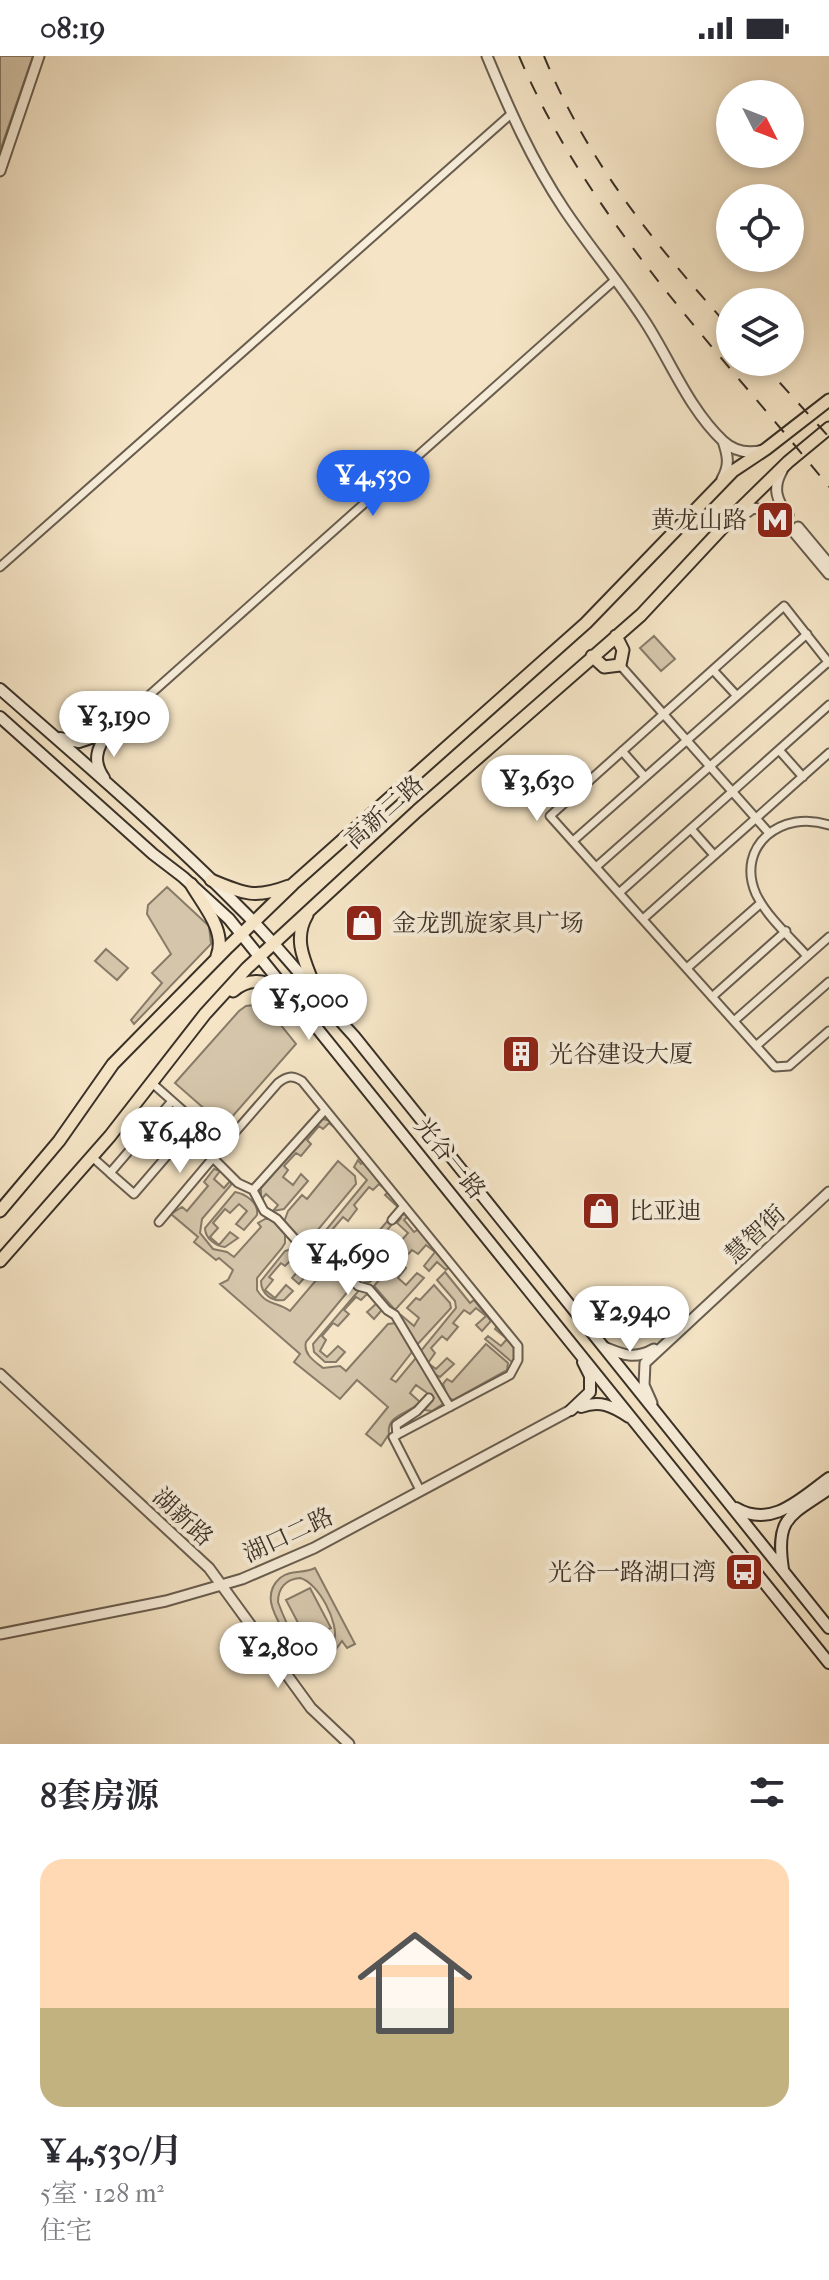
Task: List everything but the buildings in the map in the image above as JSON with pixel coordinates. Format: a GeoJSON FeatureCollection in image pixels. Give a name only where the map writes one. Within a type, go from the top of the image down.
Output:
{"type":"FeatureCollection","features":[{"type":"Feature","properties":{"kind":"main road","name":"高新二路"},"geometry":{"type":"LineString","coordinates":[[0,1211],[59,1141],[113,1064],[293,884],[566,642],[733,471],[829,400]]}},
{"type":"Feature","properties":{"kind":"main road","name":"高新二路"},"geometry":{"type":"LineString","coordinates":[[0,1261],[152,1083],[205,1014],[260,955],[657,600],[740,509],[788,462],[829,428]]}},
{"type":"Feature","properties":{"kind":"main road"},"geometry":{"type":"LineString","coordinates":[[592,656],[604,667],[620,665],[623,650],[616,636]]}},
{"type":"Feature","properties":{"kind":"main road","name":"光谷一路"},"geometry":{"type":"LineString","coordinates":[[0,689],[211,880],[272,943],[354,1036],[829,1628]]}},
{"type":"Feature","properties":{"kind":"main road","name":"光谷一路"},"geometry":{"type":"LineString","coordinates":[[0,717],[229,919],[829,1663]]}},
{"type":"Feature","properties":{"kind":"main road"},"geometry":{"type":"LineString","coordinates":[[53,736],[79,742],[108,732]]}},
{"type":"Feature","properties":{"kind":"main road"},"geometry":{"type":"LineString","coordinates":[[108,732],[98,747],[96,759],[99,771],[110,787]]}},
{"type":"Feature","properties":{"kind":"main road"},"geometry":{"type":"LineString","coordinates":[[211,880],[259,896],[293,884]]}},
{"type":"Feature","properties":{"kind":"main road"},"geometry":{"type":"LineString","coordinates":[[191,884],[217,928],[220,948],[214,962]]}},
{"type":"Feature","properties":{"kind":"main road"},"geometry":{"type":"LineString","coordinates":[[313,906],[303,923],[300,948],[318,997]]}},
{"type":"Feature","properties":{"kind":"main road"},"geometry":{"type":"LineString","coordinates":[[205,1014],[239,985],[254,981],[268,982],[293,995]]}},
{"type":"Feature","properties":{"kind":"main road"},"geometry":{"type":"LineString","coordinates":[[515,1271],[505,1253],[504,1240],[508,1239],[531,1257]]}},
{"type":"Feature","properties":{"kind":"main road"},"geometry":{"type":"LineString","coordinates":[[571,1410],[586,1399],[590,1383],[590,1376],[573,1344]]}},
{"type":"Feature","properties":{"kind":"main road"},"geometry":{"type":"LineString","coordinates":[[571,1410],[596,1403],[605,1404],[636,1421]]}},
{"type":"Feature","properties":{"kind":"main road"},"geometry":{"type":"LineString","coordinates":[[728,1503],[756,1516],[772,1515],[787,1509],[829,1478]]}},
{"type":"Feature","properties":{"kind":"main road"},"geometry":{"type":"LineString","coordinates":[[783,1571],[779,1540],[786,1522],[829,1489]]}},
{"type":"Feature","properties":{"kind":"street"},"geometry":{"type":"LineString","coordinates":[[0,171],[39,56]]}},
{"type":"Feature","properties":{"kind":"street"},"geometry":{"type":"LineString","coordinates":[[487,56],[511,114],[565,211],[649,328],[690,398],[723,441],[738,451],[752,453],[766,449]]}},
{"type":"Feature","properties":{"kind":"street"},"geometry":{"type":"LineString","coordinates":[[0,567],[511,114]]}},
{"type":"Feature","properties":{"kind":"street"},"geometry":{"type":"LineString","coordinates":[[108,732],[616,279]]}},
{"type":"Feature","properties":{"kind":"street"},"geometry":{"type":"LineString","coordinates":[[718,487],[728,469],[723,441]]}},
{"type":"Feature","properties":{"kind":"street"},"geometry":{"type":"LineString","coordinates":[[788,462],[775,485],[779,502],[829,564]]}},
{"type":"Feature","properties":{"kind":"street"},"geometry":{"type":"LineString","coordinates":[[722,530],[753,508],[771,509],[778,513],[829,574]]}},
{"type":"Feature","properties":{"kind":"street"},"geometry":{"type":"LineString","coordinates":[[596,867],[829,662],[784,606],[550,816],[775,1067],[789,1066],[829,1031]]}},
{"type":"Feature","properties":{"kind":"street"},"geometry":{"type":"LineString","coordinates":[[573,841],[807,634]]}},
{"type":"Feature","properties":{"kind":"street"},"geometry":{"type":"LineString","coordinates":[[620,665],[769,833]]}},
{"type":"Feature","properties":{"kind":"street"},"geometry":{"type":"LineString","coordinates":[[713,670],[737,696]]}},
{"type":"Feature","properties":{"kind":"street"},"geometry":{"type":"LineString","coordinates":[[619,893],[829,705]]}},
{"type":"Feature","properties":{"kind":"street"},"geometry":{"type":"LineString","coordinates":[[779,750],[803,777]]}},
{"type":"Feature","properties":{"kind":"street"},"geometry":{"type":"LineString","coordinates":[[622,751],[645,777]]}},
{"type":"Feature","properties":{"kind":"street"},"geometry":{"type":"LineString","coordinates":[[643,919],[829,753]]}},
{"type":"Feature","properties":{"kind":"street"},"geometry":{"type":"LineString","coordinates":[[807,956],[761,903],[754,887],[753,865],[760,845],[769,833],[794,820],[829,825]]}},
{"type":"Feature","properties":{"kind":"street"},"geometry":{"type":"LineString","coordinates":[[691,829],[714,855]]}},
{"type":"Feature","properties":{"kind":"street"},"geometry":{"type":"LineString","coordinates":[[687,968],[761,903]]}},
{"type":"Feature","properties":{"kind":"street"},"geometry":{"type":"LineString","coordinates":[[712,997],[786,931]]}},
{"type":"Feature","properties":{"kind":"street"},"geometry":{"type":"LineString","coordinates":[[734,1021],[829,937]]}},
{"type":"Feature","properties":{"kind":"street"},"geometry":{"type":"LineString","coordinates":[[756,1046],[829,982]]}},
{"type":"Feature","properties":{"kind":"street"},"geometry":{"type":"LineString","coordinates":[[159,1222],[278,1083],[286,1077],[295,1076],[302,1081],[518,1346],[520,1353],[510,1375],[393,1437],[420,1490]]}},
{"type":"Feature","properties":{"kind":"street"},"geometry":{"type":"LineString","coordinates":[[152,1083],[223,1146]]}},
{"type":"Feature","properties":{"kind":"street"},"geometry":{"type":"LineString","coordinates":[[110,1173],[172,1101]]}},
{"type":"Feature","properties":{"kind":"street"},"geometry":{"type":"LineString","coordinates":[[253,1190],[325,1110]]}},
{"type":"Feature","properties":{"kind":"street"},"geometry":{"type":"LineString","coordinates":[[91,1156],[134,1194],[196,1122]]}},
{"type":"Feature","properties":{"kind":"street"},"geometry":{"type":"LineString","coordinates":[[214,1159],[238,1183],[253,1190],[264,1211],[277,1219],[294,1238],[309,1246],[322,1260],[339,1266],[358,1286],[369,1289],[395,1315],[450,1407]]}},
{"type":"Feature","properties":{"kind":"street","name":"慧智街"},"geometry":{"type":"LineString","coordinates":[[601,1345],[629,1356],[644,1355],[653,1349],[829,1186]]}},
{"type":"Feature","properties":{"kind":"street","name":"慧智街"},"geometry":{"type":"LineString","coordinates":[[659,1416],[644,1385],[645,1363],[829,1192]]}},
{"type":"Feature","properties":{"kind":"street"},"geometry":{"type":"LineString","coordinates":[[392,1220],[404,1206]]}},
{"type":"Feature","properties":{"kind":"street","name":"湖新路"},"geometry":{"type":"LineString","coordinates":[[0,1374],[209,1568],[311,1708],[349,1744]]}},
{"type":"Feature","properties":{"kind":"street"},"geometry":{"type":"LineString","coordinates":[[397,1435],[396,1425],[417,1411],[429,1398]]}},
{"type":"Feature","properties":{"kind":"street","name":"湖口二路"},"geometry":{"type":"LineString","coordinates":[[0,1634],[166,1601],[223,1585],[314,1548],[571,1410]]}},
{"type":"Feature","properties":{"kind":"shaded area"},"geometry":{"type":"Polygon","coordinates":[[[0,56],[33,56],[0,151],[0,56]]]}},
{"type":"Feature","properties":{"kind":"shaded area"},"geometry":{"type":"Polygon","coordinates":[[[654,636],[675,659],[661,671],[640,648],[654,636]]]}},
{"type":"Feature","properties":{"kind":"shaded area"},"geometry":{"type":"Polygon","coordinates":[[[167,887],[209,926],[211,944],[134,1024],[131,1020],[162,983],[152,973],[171,954],[147,914],[148,905],[167,887]]]}},
{"type":"Feature","properties":{"kind":"shaded area"},"geometry":{"type":"Polygon","coordinates":[[[106,949],[128,968],[117,980],[95,961],[106,949]]]}},
{"type":"Feature","properties":{"kind":"shaded area"},"geometry":{"type":"Polygon","coordinates":[[[254,1005],[272,1014],[296,1044],[224,1126],[175,1083],[239,1011],[254,1005]]]}},
{"type":"Feature","properties":{"kind":"shaded area"},"geometry":{"type":"Polygon","coordinates":[[[323,1119],[331,1121],[340,1132],[329,1123],[323,1129],[319,1126],[307,1140],[311,1144],[301,1156],[296,1153],[284,1166],[288,1170],[283,1177],[293,1185],[301,1174],[308,1181],[284,1209],[273,1211],[278,1205],[266,1194],[261,1200],[261,1188],[323,1119]]]}},
{"type":"Feature","properties":{"kind":"shaded area"},"geometry":{"type":"Polygon","coordinates":[[[358,1160],[361,1164],[364,1162],[400,1205],[398,1207],[385,1195],[388,1192],[379,1184],[373,1190],[369,1187],[354,1205],[357,1209],[348,1221],[343,1217],[331,1231],[334,1235],[329,1241],[339,1250],[345,1241],[352,1247],[342,1260],[335,1262],[318,1252],[317,1241],[367,1180],[354,1167],[358,1160]]]}},
{"type":"Feature","properties":{"kind":"shaded area"},"geometry":{"type":"Polygon","coordinates":[[[338,1161],[355,1176],[356,1184],[312,1237],[300,1237],[284,1222],[288,1211],[302,1195],[307,1199],[338,1161]]]}},
{"type":"Feature","properties":{"kind":"shaded area"},"geometry":{"type":"Polygon","coordinates":[[[214,1169],[220,1171],[214,1179],[224,1188],[231,1180],[231,1185],[202,1219],[200,1233],[213,1249],[234,1257],[261,1227],[258,1223],[265,1219],[271,1219],[285,1233],[282,1248],[257,1278],[257,1290],[265,1299],[290,1311],[329,1265],[337,1268],[354,1284],[306,1342],[306,1350],[313,1360],[323,1368],[340,1366],[346,1371],[388,1324],[396,1323],[412,1352],[391,1379],[396,1382],[415,1359],[419,1359],[443,1404],[432,1411],[424,1410],[434,1398],[416,1385],[410,1393],[420,1402],[391,1422],[389,1434],[381,1446],[366,1434],[388,1407],[357,1380],[340,1399],[294,1362],[300,1354],[220,1284],[228,1280],[233,1270],[194,1242],[198,1237],[171,1214],[182,1207],[187,1211],[208,1186],[204,1182],[214,1169]]]}},
{"type":"Feature","properties":{"kind":"shaded area"},"geometry":{"type":"Polygon","coordinates":[[[235,1192],[251,1200],[257,1215],[244,1230],[236,1224],[247,1211],[239,1204],[230,1213],[225,1209],[213,1223],[218,1228],[210,1237],[219,1245],[230,1232],[238,1238],[225,1247],[221,1246],[214,1243],[205,1232],[205,1228],[235,1192]]]}},
{"type":"Feature","properties":{"kind":"shaded area"},"geometry":{"type":"Polygon","coordinates":[[[399,1216],[408,1216],[404,1220],[414,1232],[419,1229],[450,1266],[446,1270],[437,1262],[429,1271],[424,1266],[435,1252],[426,1245],[418,1254],[412,1250],[400,1263],[406,1268],[398,1278],[406,1285],[417,1273],[424,1278],[395,1310],[374,1286],[402,1253],[378,1232],[390,1218],[395,1221],[387,1230],[401,1241],[408,1233],[397,1223],[401,1218],[399,1216]]]}},
{"type":"Feature","properties":{"kind":"shaded area"},"geometry":{"type":"Polygon","coordinates":[[[375,1238],[394,1254],[370,1282],[361,1283],[348,1269],[349,1258],[360,1265],[370,1254],[379,1261],[386,1253],[374,1244],[367,1252],[365,1250],[375,1238]]]}},
{"type":"Feature","properties":{"kind":"shaded area"},"geometry":{"type":"Polygon","coordinates":[[[297,1247],[312,1261],[310,1271],[299,1284],[292,1278],[303,1265],[294,1257],[285,1266],[281,1263],[269,1277],[273,1280],[265,1290],[275,1298],[286,1285],[293,1291],[284,1300],[271,1298],[263,1290],[261,1281],[285,1251],[297,1247]]]}},
{"type":"Feature","properties":{"kind":"shaded area"},"geometry":{"type":"Polygon","coordinates":[[[445,1272],[470,1303],[474,1300],[491,1321],[482,1331],[476,1325],[486,1316],[476,1308],[470,1314],[464,1310],[453,1323],[458,1327],[447,1340],[442,1336],[431,1348],[435,1353],[428,1363],[436,1369],[447,1358],[454,1364],[440,1377],[434,1374],[420,1352],[456,1308],[455,1301],[437,1280],[445,1272]]]}},
{"type":"Feature","properties":{"kind":"shaded area"},"geometry":{"type":"Polygon","coordinates":[[[434,1285],[451,1308],[416,1346],[400,1317],[414,1326],[419,1318],[407,1308],[434,1285]]]}},
{"type":"Feature","properties":{"kind":"shaded area"},"geometry":{"type":"Polygon","coordinates":[[[360,1289],[375,1297],[381,1311],[374,1319],[367,1312],[377,1303],[367,1294],[361,1300],[356,1297],[344,1310],[349,1314],[338,1326],[333,1323],[322,1336],[326,1340],[320,1351],[327,1357],[338,1346],[345,1352],[336,1362],[325,1362],[314,1352],[313,1344],[360,1289]]]}},
{"type":"Feature","properties":{"kind":"shaded area"},"geometry":{"type":"Polygon","coordinates":[[[497,1326],[514,1347],[513,1363],[485,1339],[488,1336],[501,1346],[507,1339],[495,1329],[497,1326]]]}},
{"type":"Feature","properties":{"kind":"shaded area"},"geometry":{"type":"Polygon","coordinates":[[[486,1344],[508,1363],[507,1370],[453,1400],[448,1398],[443,1384],[447,1379],[452,1382],[486,1344]]]}},
{"type":"Feature","properties":{"kind":"shaded area"},"geometry":{"type":"Polygon","coordinates":[[[315,1568],[355,1644],[347,1648],[342,1641],[331,1656],[314,1660],[296,1650],[271,1604],[272,1591],[280,1578],[288,1573],[315,1568]],[[300,1578],[287,1582],[279,1592],[278,1602],[298,1641],[311,1651],[319,1652],[334,1641],[334,1625],[320,1595],[300,1578]]]}},
{"type":"Feature","properties":{"kind":"shaded area"},"geometry":{"type":"Polygon","coordinates":[[[310,1588],[331,1628],[307,1640],[286,1600],[310,1588]]]}},
{"type":"Feature","properties":{"kind":"railway"},"geometry":{"type":"LineString","coordinates":[[519,56],[581,174],[619,228],[659,282],[829,487]]}},
{"type":"Feature","properties":{"kind":"railway"},"geometry":{"type":"LineString","coordinates":[[544,56],[581,132],[602,167],[649,233],[716,312]]}},
{"type":"Feature","properties":{"kind":"railway"},"geometry":{"type":"LineString","coordinates":[[774,376],[829,437]]}},
{"type":"Feature","properties":{"kind":"place","name":"黄龙山路"},"geometry":{"type":"Point","coordinates":[775,520]}},
{"type":"Feature","properties":{"kind":"place","name":"金龙凯旋家具广场"},"geometry":{"type":"Point","coordinates":[364,923]}},
{"type":"Feature","properties":{"kind":"place","name":"光谷建设大厦"},"geometry":{"type":"Point","coordinates":[521,1054]}},
{"type":"Feature","properties":{"kind":"place","name":"比亚迪"},"geometry":{"type":"Point","coordinates":[601,1211]}},
{"type":"Feature","properties":{"kind":"place","name":"光谷一路湖口湾"},"geometry":{"type":"Point","coordinates":[744,1572]}}]}
